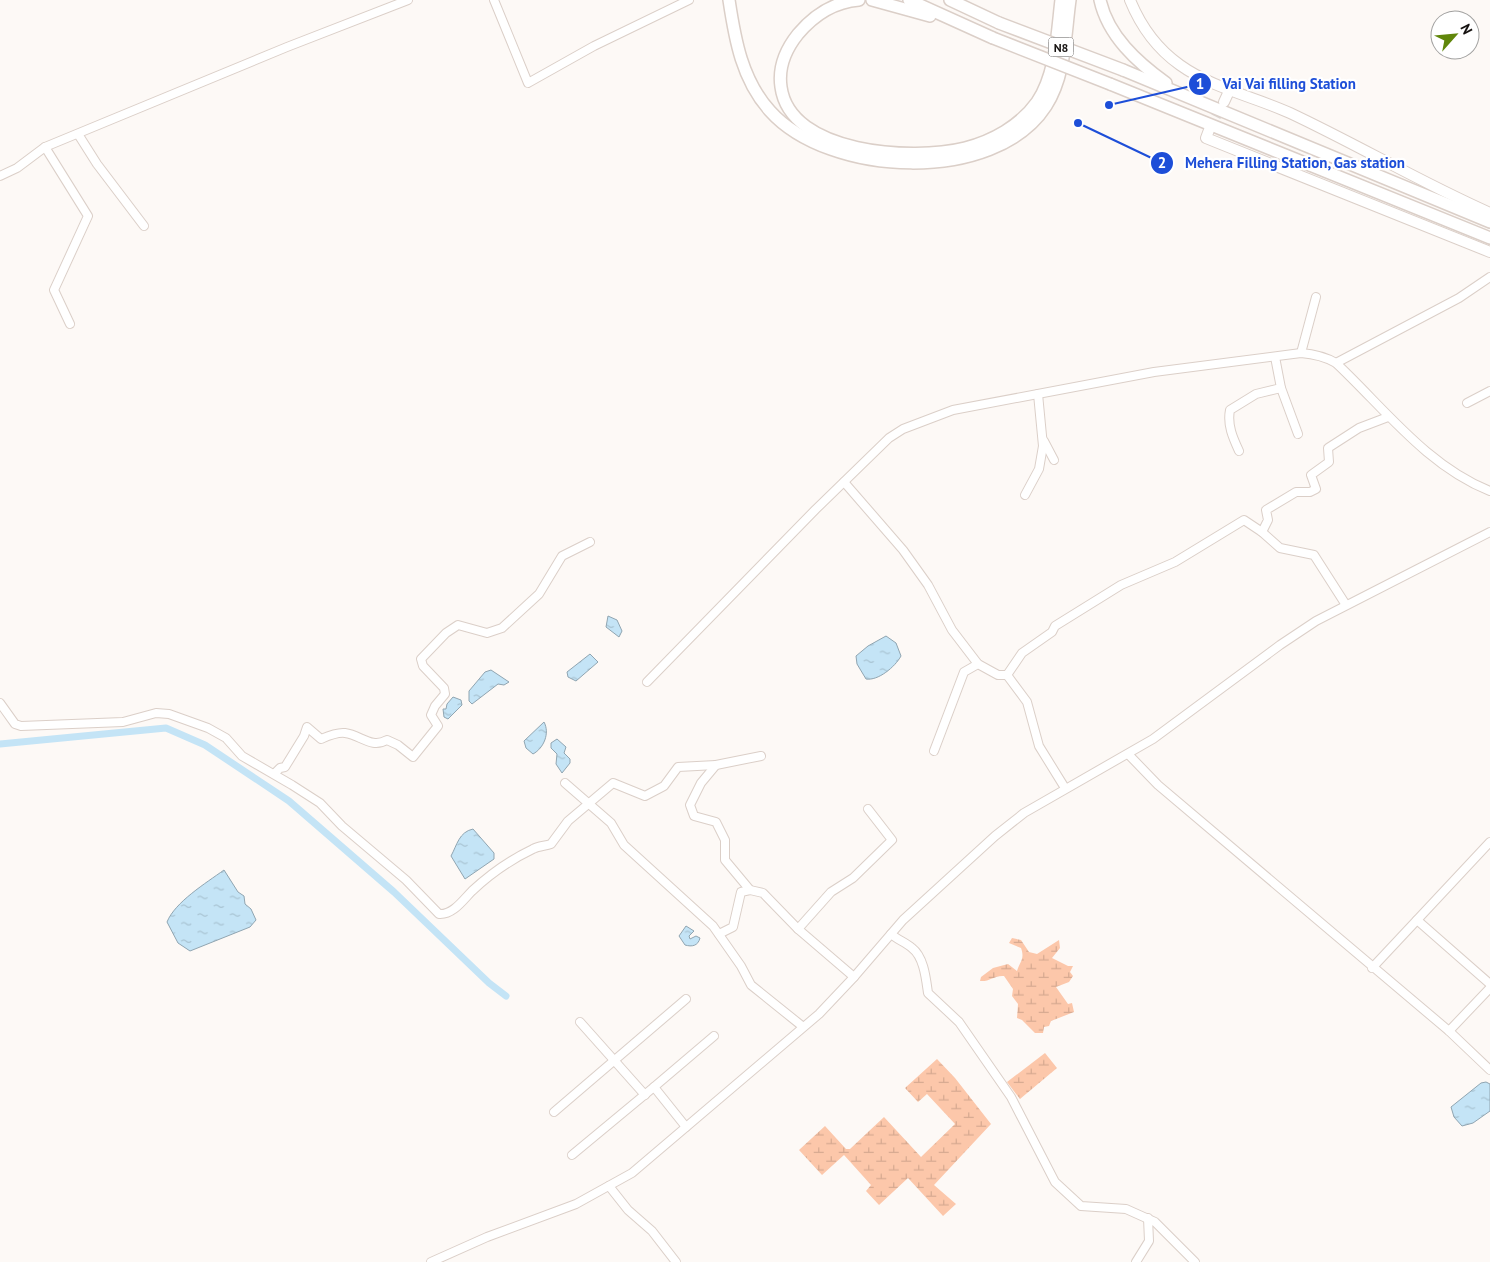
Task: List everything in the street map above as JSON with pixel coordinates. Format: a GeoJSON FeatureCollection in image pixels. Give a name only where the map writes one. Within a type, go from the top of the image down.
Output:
{"type":"FeatureCollection","features":[{"type":"Feature","properties":{"kind":"highway"},"geometry":{"type":"LineString","coordinates":[[729,0],[742,64],[754,89],[771,112],[784,124],[818,144],[848,155],[886,162],[918,163],[970,155],[992,148],[1014,137],[1033,122],[1046,106],[1060,75],[1070,0]]}},
{"type":"Feature","properties":{"kind":"highway"},"geometry":{"type":"LineString","coordinates":[[859,0],[847,1],[829,7],[813,19],[797,36],[785,54],[780,69],[783,98],[796,119],[817,134],[860,147],[885,152],[912,153],[948,151],[982,143],[1010,129],[1026,117],[1037,102],[1047,82],[1054,52],[1061,0]]}},
{"type":"Feature","properties":{"kind":"highway"},"geometry":{"type":"LineString","coordinates":[[872,0],[956,22]]}},
{"type":"Feature","properties":{"kind":"highway","name":"N8"},"geometry":{"type":"LineString","coordinates":[[909,0],[992,38],[1490,238]]}},
{"type":"Feature","properties":{"kind":"highway","name":"N8"},"geometry":{"type":"LineString","coordinates":[[950,0],[999,23],[1123,70],[1490,222]]}},
{"type":"Feature","properties":{"kind":"highway"},"geometry":{"type":"LineString","coordinates":[[1100,0],[1112,29],[1127,50],[1151,72],[1182,94]]}},
{"type":"Feature","properties":{"kind":"main road"},"geometry":{"type":"LineString","coordinates":[[1130,0],[1138,20],[1162,51],[1197,76],[1261,100],[1316,125],[1436,189],[1490,213]]}},
{"type":"Feature","properties":{"kind":"main road"},"geometry":{"type":"LineString","coordinates":[[1224,102],[1230,89]]}},
{"type":"Feature","properties":{"kind":"main road"},"geometry":{"type":"LineString","coordinates":[[1209,130],[1206,138],[1490,252]]}},
{"type":"Feature","properties":{"kind":"street"},"geometry":{"type":"LineString","coordinates":[[0,176],[16,168],[45,147],[287,47],[408,0]]}},
{"type":"Feature","properties":{"kind":"street"},"geometry":{"type":"LineString","coordinates":[[494,0],[528,83],[594,46],[689,0]]}},
{"type":"Feature","properties":{"kind":"street"},"geometry":{"type":"LineString","coordinates":[[78,134],[97,164],[144,226]]}},
{"type":"Feature","properties":{"kind":"street"},"geometry":{"type":"LineString","coordinates":[[45,147],[88,216],[54,290],[70,324]]}},
{"type":"Feature","properties":{"kind":"street"},"geometry":{"type":"LineString","coordinates":[[1336,363],[1459,298],[1490,277]]}},
{"type":"Feature","properties":{"kind":"street"},"geometry":{"type":"LineString","coordinates":[[1301,353],[1316,297]]}},
{"type":"Feature","properties":{"kind":"street"},"geometry":{"type":"LineString","coordinates":[[647,682],[844,482],[890,438],[903,429],[953,410],[1154,372],[1301,353],[1326,357],[1336,363],[1408,436],[1468,482],[1490,491]]}},
{"type":"Feature","properties":{"kind":"street"},"geometry":{"type":"LineString","coordinates":[[1275,357],[1281,388],[1298,434]]}},
{"type":"Feature","properties":{"kind":"street"},"geometry":{"type":"LineString","coordinates":[[1239,451],[1230,427],[1230,410],[1256,394],[1281,388]]}},
{"type":"Feature","properties":{"kind":"street"},"geometry":{"type":"LineString","coordinates":[[1467,403],[1490,391]]}},
{"type":"Feature","properties":{"kind":"street"},"geometry":{"type":"LineString","coordinates":[[1025,495],[1039,469],[1043,440],[1038,394]]}},
{"type":"Feature","properties":{"kind":"street"},"geometry":{"type":"LineString","coordinates":[[1262,532],[1268,520],[1266,510],[1296,492],[1310,492],[1316,489],[1311,475],[1329,462],[1328,448],[1359,428],[1388,417]]}},
{"type":"Feature","properties":{"kind":"street"},"geometry":{"type":"LineString","coordinates":[[1043,440],[1054,460]]}},
{"type":"Feature","properties":{"kind":"street"},"geometry":{"type":"LineString","coordinates":[[844,482],[903,550],[928,585],[952,630],[978,664],[998,675],[1007,675]]}},
{"type":"Feature","properties":{"kind":"street"},"geometry":{"type":"LineString","coordinates":[[1007,675],[1022,653],[1052,632],[1055,626],[1121,585],[1175,562],[1244,520],[1262,532],[1280,548],[1314,555],[1346,605]]}},
{"type":"Feature","properties":{"kind":"street"},"geometry":{"type":"LineString","coordinates":[[431,1262],[487,1237],[576,1204],[632,1173],[802,1026],[819,1014],[903,920],[1010,824],[1065,788],[1129,755],[1280,644],[1316,620],[1490,532]]}},
{"type":"Feature","properties":{"kind":"street"},"geometry":{"type":"LineString","coordinates":[[274,774],[280,768],[285,767],[289,757],[300,744],[307,727],[321,739],[344,733],[371,744],[379,744],[387,740],[398,744],[413,756],[438,726],[431,715],[435,706],[445,694],[444,688],[423,666],[421,659],[446,633],[458,624],[486,633],[502,628],[538,594],[562,556],[590,542]]}},
{"type":"Feature","properties":{"kind":"street"},"geometry":{"type":"LineString","coordinates":[[934,751],[964,672],[978,664]]}},
{"type":"Feature","properties":{"kind":"street"},"geometry":{"type":"LineString","coordinates":[[1007,675],[1027,702],[1038,746],[1065,788]]}},
{"type":"Feature","properties":{"kind":"street"},"geometry":{"type":"LineString","coordinates":[[0,703],[15,724],[21,726],[123,722],[156,714],[169,714],[208,728],[226,738],[242,756],[320,803],[342,826],[406,880],[439,914],[444,915],[454,909],[474,889],[513,860],[535,848],[551,844],[568,821],[613,783],[645,796],[664,786],[678,767],[716,765],[761,756]]}},
{"type":"Feature","properties":{"kind":"street"},"geometry":{"type":"LineString","coordinates":[[1129,755],[1158,785],[1372,968],[1449,1031],[1490,1070]]}},
{"type":"Feature","properties":{"kind":"street"},"geometry":{"type":"LineString","coordinates":[[716,765],[701,783],[690,805],[694,816],[716,822],[725,840],[725,860],[750,890]]}},
{"type":"Feature","properties":{"kind":"street"},"geometry":{"type":"LineString","coordinates":[[566,783],[590,802],[611,823],[624,845],[713,926],[741,966],[751,985],[802,1026]]}},
{"type":"Feature","properties":{"kind":"street"},"geometry":{"type":"LineString","coordinates":[[798,929],[831,892],[853,878],[892,840],[868,809]]}},
{"type":"Feature","properties":{"kind":"street"},"geometry":{"type":"LineString","coordinates":[[1372,968],[1490,842]]}},
{"type":"Feature","properties":{"kind":"street"},"geometry":{"type":"LineString","coordinates":[[719,934],[733,927],[740,892],[750,890],[763,892],[798,929],[854,977]]}},
{"type":"Feature","properties":{"kind":"street"},"geometry":{"type":"LineString","coordinates":[[1417,920],[1490,984]]}},
{"type":"Feature","properties":{"kind":"street"},"geometry":{"type":"LineString","coordinates":[[891,934],[900,942],[912,948],[925,970],[928,993],[959,1022],[1011,1096],[1055,1182],[1081,1206],[1126,1209],[1148,1218],[1155,1222],[1195,1262]]}},
{"type":"Feature","properties":{"kind":"street"},"geometry":{"type":"LineString","coordinates":[[1449,1031],[1490,988]]}},
{"type":"Feature","properties":{"kind":"street"},"geometry":{"type":"LineString","coordinates":[[554,1112],[686,999]]}},
{"type":"Feature","properties":{"kind":"street"},"geometry":{"type":"LineString","coordinates":[[580,1022],[645,1095]]}},
{"type":"Feature","properties":{"kind":"street"},"geometry":{"type":"LineString","coordinates":[[572,1155],[714,1036]]}},
{"type":"Feature","properties":{"kind":"street"},"geometry":{"type":"LineString","coordinates":[[654,1087],[686,1126]]}},
{"type":"Feature","properties":{"kind":"street"},"geometry":{"type":"LineString","coordinates":[[609,1186],[628,1210],[652,1231],[676,1262]]}},
{"type":"Feature","properties":{"kind":"street"},"geometry":{"type":"LineString","coordinates":[[1136,1262],[1148,1240],[1148,1218]]}},
{"type":"Feature","properties":{"kind":"green space"},"geometry":{"type":"Polygon","coordinates":[[[1012,938],[1021,940],[1029,952],[1037,954],[1059,940],[1060,948],[1052,958],[1068,966],[1073,966],[1070,972],[1073,976],[1069,982],[1056,987],[1068,1004],[1072,1003],[1074,1012],[1051,1021],[1049,1026],[1044,1027],[1043,1033],[1035,1033],[1022,1020],[1017,1018],[1018,1004],[1012,996],[1013,989],[1004,976],[980,981],[981,977],[993,968],[1008,964],[1017,971],[1022,952],[1021,948],[1009,943],[1012,938]]]}},
{"type":"Feature","properties":{"kind":"green space"},"geometry":{"type":"Polygon","coordinates":[[[1045,1053],[1057,1068],[1020,1099],[1007,1082],[1045,1053]]]}},
{"type":"Feature","properties":{"kind":"green space"},"geometry":{"type":"Polygon","coordinates":[[[937,1059],[955,1078],[991,1124],[934,1185],[956,1204],[943,1216],[908,1178],[879,1205],[866,1191],[871,1185],[844,1155],[822,1175],[799,1150],[825,1126],[846,1149],[850,1149],[884,1117],[921,1157],[955,1124],[927,1094],[918,1102],[905,1088],[937,1059]]]}},
{"type":"Feature","properties":{"kind":"water"},"geometry":{"type":"Polygon","coordinates":[[[608,616],[617,620],[622,631],[619,637],[606,627],[608,616]]]}},
{"type":"Feature","properties":{"kind":"water"},"geometry":{"type":"Polygon","coordinates":[[[886,636],[896,643],[901,656],[895,665],[881,676],[866,679],[857,664],[856,656],[868,646],[886,636]]]}},
{"type":"Feature","properties":{"kind":"water"},"geometry":{"type":"Polygon","coordinates":[[[590,654],[598,662],[576,681],[568,677],[567,672],[590,654]]]}},
{"type":"Feature","properties":{"kind":"water"},"geometry":{"type":"Polygon","coordinates":[[[491,670],[509,682],[504,685],[498,684],[472,704],[469,701],[469,691],[485,672],[491,670]]]}},
{"type":"Feature","properties":{"kind":"water"},"geometry":{"type":"Polygon","coordinates":[[[453,697],[461,700],[462,705],[448,719],[444,717],[443,709],[446,709],[447,704],[453,697]]]}},
{"type":"Feature","properties":{"kind":"water"},"geometry":{"type":"Polygon","coordinates":[[[544,722],[546,726],[545,740],[533,754],[526,748],[524,741],[544,722]]]}},
{"type":"Feature","properties":{"kind":"water"},"geometry":{"type":"Polygon","coordinates":[[[557,739],[566,747],[564,753],[570,759],[570,763],[562,773],[556,764],[557,754],[551,748],[551,743],[557,739]]]}},
{"type":"Feature","properties":{"kind":"water"},"geometry":{"type":"Polygon","coordinates":[[[473,829],[494,853],[494,859],[465,879],[451,856],[461,836],[473,829]]]}},
{"type":"Feature","properties":{"kind":"water"},"geometry":{"type":"Polygon","coordinates":[[[224,870],[238,892],[244,896],[245,904],[251,909],[256,920],[250,927],[190,951],[178,943],[167,922],[184,900],[224,870]]]}},
{"type":"Feature","properties":{"kind":"water"},"geometry":{"type":"Polygon","coordinates":[[[686,926],[694,931],[689,936],[690,939],[696,936],[700,938],[698,943],[690,946],[685,945],[679,936],[686,926]]]}},
{"type":"Feature","properties":{"kind":"water"},"geometry":{"type":"Polygon","coordinates":[[[1486,1082],[1490,1084],[1490,1111],[1473,1123],[1462,1126],[1454,1117],[1451,1107],[1481,1083],[1486,1082]]]}},
{"type":"Feature","properties":{"kind":"waterway"},"geometry":{"type":"LineString","coordinates":[[0,744],[166,728],[205,745],[289,801],[394,892],[489,983],[506,996]]}},
{"type":"Feature","properties":{"kind":"tunnel"},"geometry":{"type":"LineString","coordinates":[[1209,130],[1223,103]]}},
{"type":"Feature","properties":{"kind":"place","name":"Vai Vai filling Station"},"geometry":{"type":"Point","coordinates":[1109,105]}},
{"type":"Feature","properties":{"kind":"place","name":"Mehera Filling Station, Gas station"},"geometry":{"type":"Point","coordinates":[1078,123]}}]}
